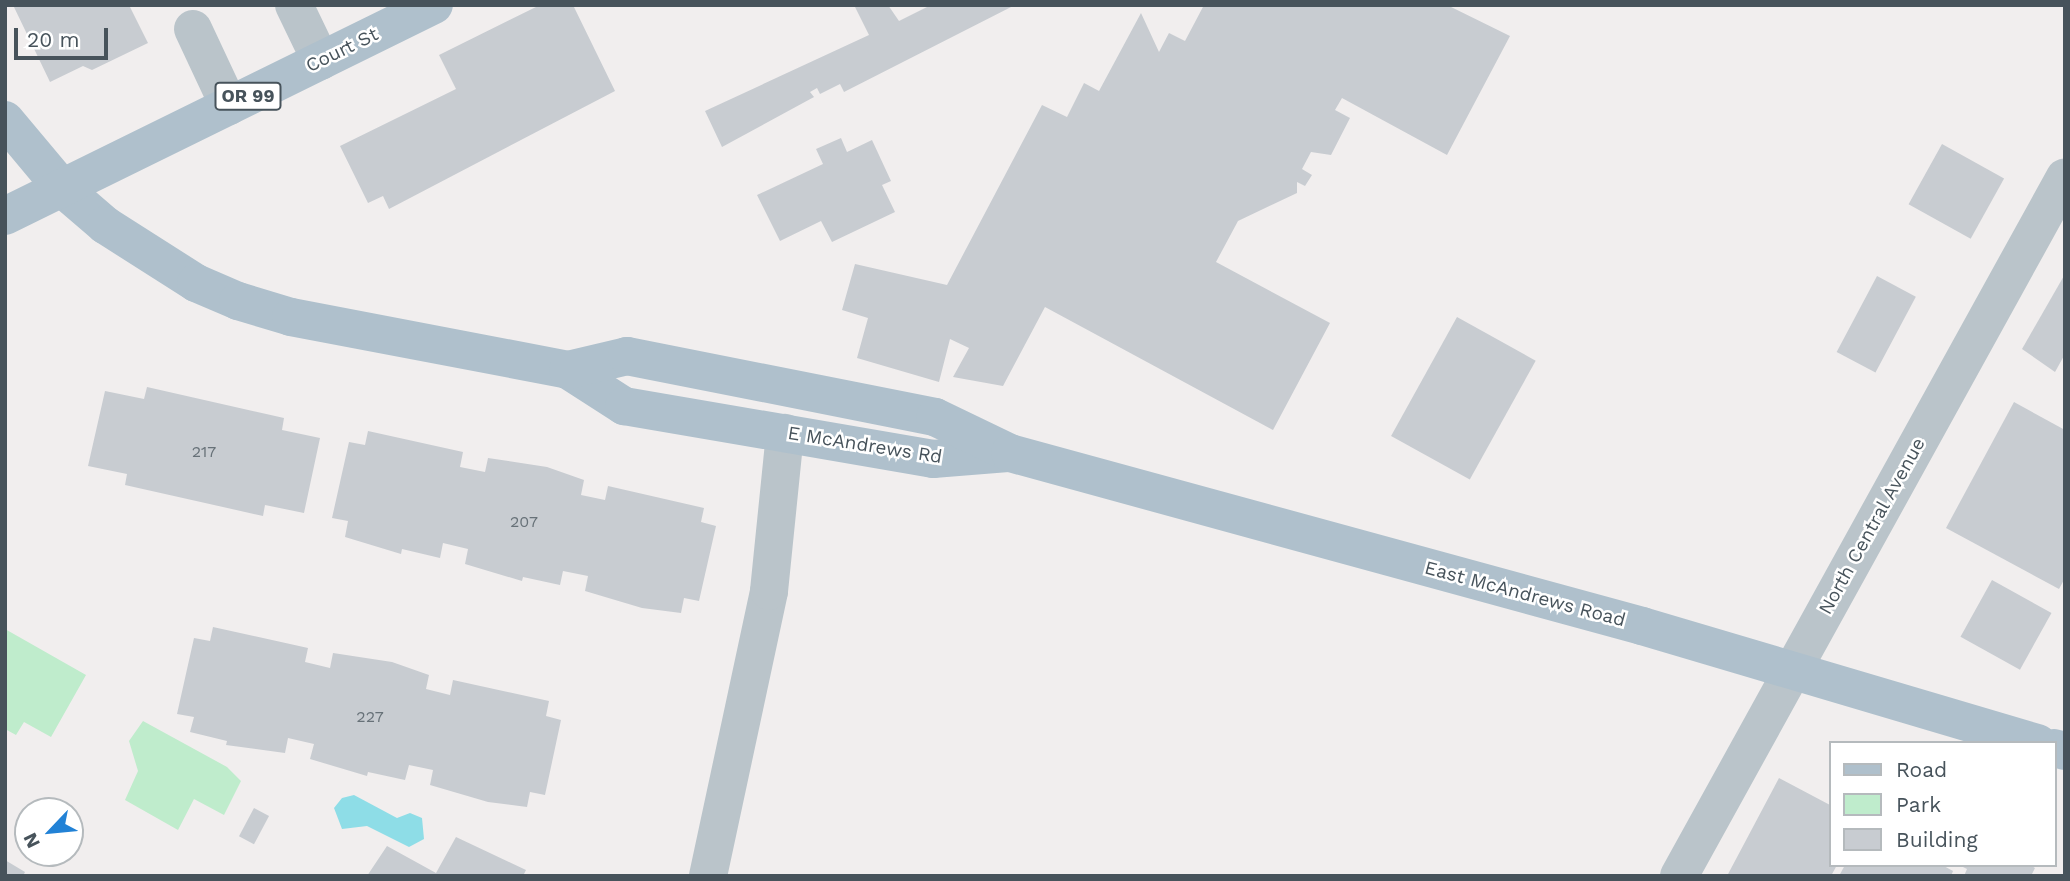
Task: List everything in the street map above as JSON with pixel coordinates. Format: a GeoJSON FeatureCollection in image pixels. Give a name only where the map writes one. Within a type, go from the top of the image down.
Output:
{"type":"FeatureCollection","features":[{"type":"Feature","properties":{"kind":"main road","name":"Court St"},"geometry":{"type":"LineString","coordinates":[[62,188],[434,5]]}},
{"type":"Feature","properties":{"kind":"main road","name":"E McAndrews Rd"},"geometry":{"type":"LineString","coordinates":[[5,120],[62,188],[142,251],[238,301],[291,317],[568,370],[624,406],[933,459],[1010,453]]}},
{"type":"Feature","properties":{"kind":"main road","name":"OR 99"},"geometry":{"type":"LineString","coordinates":[[5,216],[62,188]]}},
{"type":"Feature","properties":{"kind":"main road","name":"E McAndrews Rd"},"geometry":{"type":"LineString","coordinates":[[568,370],[627,356],[935,417],[1010,453]]}},
{"type":"Feature","properties":{"kind":"main road","name":"East McAndrews Road"},"geometry":{"type":"LineString","coordinates":[[1010,453],[1642,626],[2031,741]]}},
{"type":"Feature","properties":{"kind":"street"},"geometry":{"type":"LineString","coordinates":[[294,5],[321,61]]}},
{"type":"Feature","properties":{"kind":"street"},"geometry":{"type":"LineString","coordinates":[[193,29],[229,106]]}},
{"type":"Feature","properties":{"kind":"street","name":"North Central Avenue"},"geometry":{"type":"LineString","coordinates":[[1679,876],[2065,177]]}},
{"type":"Feature","properties":{"kind":"street"},"geometry":{"type":"LineString","coordinates":[[708,876],[769,592],[785,433]]}},
{"type":"Feature","properties":{"kind":"green space"},"geometry":{"type":"Polygon","coordinates":[[[5,629],[86,675],[51,737],[24,722],[16,735],[5,729],[5,629]]]}},
{"type":"Feature","properties":{"kind":"green space"},"geometry":{"type":"Polygon","coordinates":[[[143,721],[227,767],[241,781],[224,815],[194,799],[178,830],[125,800],[138,771],[129,741],[143,721]]]}},
{"type":"Feature","properties":{"kind":"water"},"geometry":{"type":"Polygon","coordinates":[[[354,795],[397,818],[410,813],[422,818],[424,839],[409,847],[367,826],[342,829],[334,808],[342,798],[354,795]]]}},
{"type":"Feature","properties":{"kind":"building"},"geometry":{"type":"Polygon","coordinates":[[[13,5],[129,5],[148,43],[92,70],[83,66],[50,82],[13,5]]]}},
{"type":"Feature","properties":{"kind":"building"},"geometry":{"type":"Polygon","coordinates":[[[540,5],[573,5],[615,91],[389,209],[383,196],[368,203],[340,146],[456,89],[439,55],[540,5]]]}},
{"type":"Feature","properties":{"kind":"building"},"geometry":{"type":"Polygon","coordinates":[[[854,5],[888,5],[899,21],[931,5],[1015,5],[844,92],[840,84],[820,94],[817,88],[810,92],[814,97],[722,147],[705,111],[869,35],[854,5]]]}},
{"type":"Feature","properties":{"kind":"building"},"geometry":{"type":"Polygon","coordinates":[[[1204,5],[1447,5],[1510,36],[1447,155],[1342,98],[1335,110],[1350,118],[1331,155],[1311,152],[1302,169],[1312,175],[1305,186],[1297,182],[1297,193],[1238,221],[1216,262],[1330,323],[1273,430],[1045,307],[1003,386],[953,377],[969,348],[950,339],[939,382],[857,358],[868,318],[842,310],[855,264],[947,285],[1042,105],[1067,117],[1084,83],[1099,91],[1141,13],[1159,52],[1169,33],[1185,41],[1204,5]]]}},
{"type":"Feature","properties":{"kind":"building"},"geometry":{"type":"Polygon","coordinates":[[[841,138],[847,152],[872,140],[891,181],[882,185],[895,212],[832,242],[821,221],[780,241],[757,195],[823,164],[816,149],[841,138]]]}},
{"type":"Feature","properties":{"kind":"building"},"geometry":{"type":"Polygon","coordinates":[[[1942,144],[2004,178],[1971,239],[1909,204],[1942,144]]]}},
{"type":"Feature","properties":{"kind":"building"},"geometry":{"type":"Polygon","coordinates":[[[2065,274],[2065,354],[2055,372],[2022,349],[2065,274]]]}},
{"type":"Feature","properties":{"kind":"building"},"geometry":{"type":"Polygon","coordinates":[[[1877,276],[1916,297],[1875,373],[1837,352],[1877,276]]]}},
{"type":"Feature","properties":{"kind":"building"},"geometry":{"type":"Polygon","coordinates":[[[1457,317],[1536,361],[1470,480],[1391,436],[1457,317]]]}},
{"type":"Feature","properties":{"kind":"building"},"geometry":{"type":"Polygon","coordinates":[[[147,387],[284,418],[282,430],[320,438],[304,513],[265,505],[263,516],[125,485],[127,474],[88,466],[105,391],[144,399],[147,387]]]}},
{"type":"Feature","properties":{"kind":"building"},"geometry":{"type":"Polygon","coordinates":[[[2014,402],[2065,430],[2065,578],[2059,589],[1946,528],[2014,402]]]}},
{"type":"Feature","properties":{"kind":"building"},"geometry":{"type":"Polygon","coordinates":[[[368,431],[463,452],[460,467],[485,472],[488,458],[547,467],[584,480],[581,495],[605,500],[608,486],[704,508],[701,522],[716,526],[699,601],[684,598],[681,613],[642,608],[585,591],[588,576],[563,571],[560,585],[523,577],[522,581],[465,564],[468,549],[443,543],[440,558],[402,549],[401,554],[345,537],[348,521],[332,518],[349,442],[365,445],[368,431]]]}},
{"type":"Feature","properties":{"kind":"building"},"geometry":{"type":"Polygon","coordinates":[[[1992,580],[2051,613],[2020,670],[1960,637],[1992,580]]]}},
{"type":"Feature","properties":{"kind":"building"},"geometry":{"type":"Polygon","coordinates":[[[213,627],[308,648],[305,662],[330,668],[333,653],[392,662],[429,675],[426,689],[450,695],[453,680],[549,701],[546,716],[561,720],[545,795],[530,792],[527,807],[488,802],[430,785],[433,770],[409,765],[405,780],[368,772],[367,776],[310,759],[314,744],[288,738],[285,753],[226,745],[227,741],[190,732],[194,717],[177,714],[194,638],[210,641],[213,627]]]}},
{"type":"Feature","properties":{"kind":"building"},"geometry":{"type":"Polygon","coordinates":[[[1779,778],[1828,804],[1828,867],[1836,867],[1831,876],[1727,876],[1779,778]]]}},
{"type":"Feature","properties":{"kind":"building"},"geometry":{"type":"Polygon","coordinates":[[[254,808],[269,816],[254,844],[239,836],[254,808]]]}},
{"type":"Feature","properties":{"kind":"building"},"geometry":{"type":"Polygon","coordinates":[[[456,837],[526,870],[523,876],[367,876],[387,846],[436,873],[456,837]]]}},
{"type":"Feature","properties":{"kind":"building"},"geometry":{"type":"Polygon","coordinates":[[[5,860],[25,872],[23,876],[5,876],[5,860]]]}},
{"type":"Feature","properties":{"kind":"building"},"geometry":{"type":"Polygon","coordinates":[[[1844,867],[1946,867],[1953,871],[1951,876],[1839,876],[1844,867]]]}},
{"type":"Feature","properties":{"kind":"building"},"geometry":{"type":"Polygon","coordinates":[[[1963,867],[2035,868],[2031,876],[1964,876],[1967,869],[1963,867]]]}}]}
